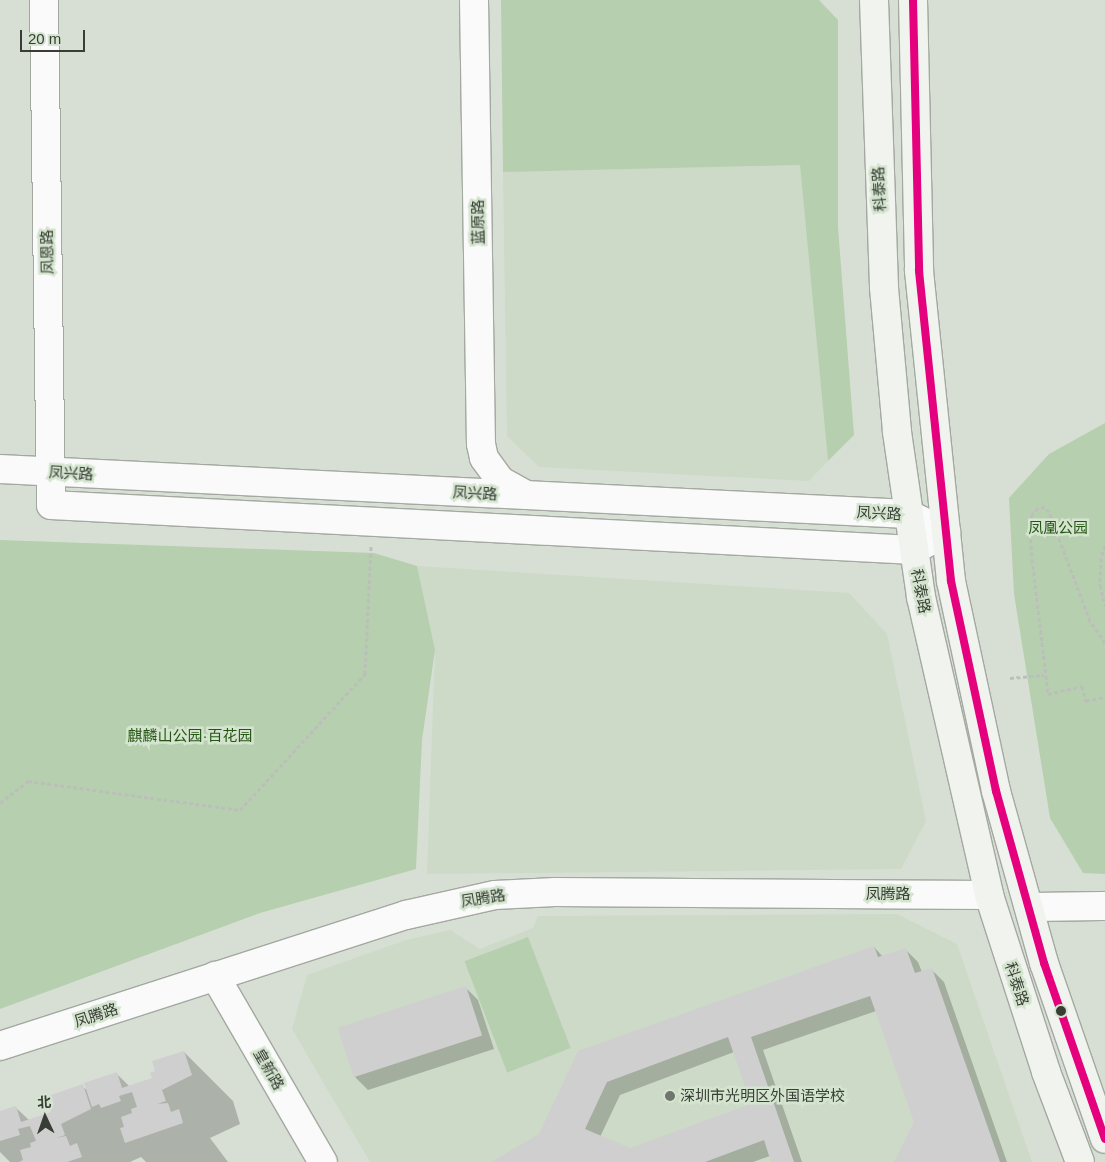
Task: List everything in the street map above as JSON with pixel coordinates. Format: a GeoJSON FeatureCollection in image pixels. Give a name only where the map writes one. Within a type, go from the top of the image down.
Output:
{"type":"FeatureCollection","features":[{"type":"Feature","properties":{"kind":"main road","name":"科泰路"},"geometry":{"type":"LineString","coordinates":[[874,0],[884,288],[908,514],[914,550],[943,698],[989,895],[1046,1072],[1080,1162]]}},
{"type":"Feature","properties":{"kind":"main road"},"geometry":{"type":"LineString","coordinates":[[913,0],[914,146],[920,271],[951,581],[973,694],[1029,907],[1074,1058],[1105,1139]]}},
{"type":"Feature","properties":{"kind":"street","name":"凤恩路"},"geometry":{"type":"LineString","coordinates":[[44,0],[51,505],[372,521]]}},
{"type":"Feature","properties":{"kind":"street","name":"蓝原路"},"geometry":{"type":"LineString","coordinates":[[474,0],[481,444],[484,458],[501,481],[527,495]]}},
{"type":"Feature","properties":{"kind":"street","name":"蓝原路"},"geometry":{"type":"LineString","coordinates":[[436,491],[455,483],[469,471],[481,444]]}},
{"type":"Feature","properties":{"kind":"street","name":"凤兴路"},"geometry":{"type":"LineString","coordinates":[[0,469],[908,514],[946,532]]}},
{"type":"Feature","properties":{"kind":"street"},"geometry":{"type":"LineString","coordinates":[[372,521],[914,550],[946,532]]}},
{"type":"Feature","properties":{"kind":"street","name":"凤腾路"},"geometry":{"type":"LineString","coordinates":[[0,1046],[406,915],[495,895],[556,892],[989,895]]}},
{"type":"Feature","properties":{"kind":"street"},"geometry":{"type":"LineString","coordinates":[[1029,907],[1105,906]]}},
{"type":"Feature","properties":{"kind":"street","name":"皇新路"},"geometry":{"type":"LineString","coordinates":[[215,976],[323,1162]]}},
{"type":"Feature","properties":{"kind":"path"},"geometry":{"type":"LineString","coordinates":[[1105,643],[1090,621],[1049,512],[1045,507],[1038,508],[1032,514],[1031,534],[1044,675],[1048,694],[1082,686],[1086,701],[1105,697]]}},
{"type":"Feature","properties":{"kind":"path"},"geometry":{"type":"LineString","coordinates":[[0,803],[28,780],[240,810],[365,674],[372,521]]}},
{"type":"Feature","properties":{"kind":"path"},"geometry":{"type":"LineString","coordinates":[[1105,545],[1101,558],[1100,585],[1105,605]]}},
{"type":"Feature","properties":{"kind":"path"},"geometry":{"type":"LineString","coordinates":[[1010,678],[1044,675]]}},
{"type":"Feature","properties":{"kind":"shaded area"},"geometry":{"type":"Polygon","coordinates":[[[800,165],[828,461],[809,481],[539,467],[507,436],[503,172],[800,165]]]}},
{"type":"Feature","properties":{"kind":"shaded area"},"geometry":{"type":"Polygon","coordinates":[[[417,566],[849,593],[887,634],[926,821],[901,869],[427,874],[435,650],[417,566]]]}},
{"type":"Feature","properties":{"kind":"shaded area","name":"深圳市光明区外国语学校"},"geometry":{"type":"Polygon","coordinates":[[[897,914],[957,944],[1032,1162],[370,1162],[292,1029],[307,975],[406,940],[450,930],[480,949],[533,928],[538,916],[897,914]]]}},
{"type":"Feature","properties":{"kind":"green space"},"geometry":{"type":"Polygon","coordinates":[[[501,0],[819,0],[838,20],[838,227],[854,435],[828,461],[800,165],[503,172],[501,0]]]}},
{"type":"Feature","properties":{"kind":"green space","name":"凤凰公园"},"geometry":{"type":"Polygon","coordinates":[[[1105,423],[1105,874],[1083,873],[1050,818],[1014,594],[1009,498],[1049,454],[1105,423]]]}},
{"type":"Feature","properties":{"kind":"green space","name":"麒麟山公园·百花园"},"geometry":{"type":"Polygon","coordinates":[[[0,540],[374,553],[417,566],[435,650],[422,740],[416,869],[260,913],[0,1009],[0,540]]]}},
{"type":"Feature","properties":{"kind":"green space"},"geometry":{"type":"Polygon","coordinates":[[[528,937],[571,1048],[507,1072],[465,961],[528,937]]]}},
{"type":"Feature","properties":{"kind":"building"},"geometry":{"type":"Polygon","coordinates":[[[874,946],[878,957],[906,948],[915,973],[932,968],[1000,1162],[894,1162],[914,1122],[870,996],[751,1037],[794,1162],[771,1162],[764,1140],[705,1162],[491,1162],[539,1134],[578,1051],[874,946]],[[728,1037],[607,1082],[585,1129],[630,1148],[751,1104],[728,1037]]]}},
{"type":"Feature","properties":{"kind":"building"},"geometry":{"type":"Polygon","coordinates":[[[466,986],[482,1035],[354,1077],[338,1028],[466,986]]]}},
{"type":"Feature","properties":{"kind":"building"},"geometry":{"type":"Polygon","coordinates":[[[184,1051],[192,1075],[162,1090],[166,1101],[157,1104],[168,1103],[171,1112],[179,1109],[183,1123],[125,1143],[120,1128],[124,1127],[121,1117],[132,1113],[131,1109],[137,1107],[132,1092],[119,1096],[121,1101],[101,1108],[99,1104],[92,1107],[84,1083],[117,1072],[122,1088],[152,1078],[150,1073],[155,1071],[152,1061],[184,1051]]]}},
{"type":"Feature","properties":{"kind":"building"},"geometry":{"type":"Polygon","coordinates":[[[83,1084],[91,1109],[61,1124],[65,1135],[56,1138],[66,1136],[70,1146],[77,1143],[82,1157],[67,1162],[19,1162],[23,1160],[20,1150],[31,1147],[30,1143],[36,1141],[30,1126],[18,1129],[20,1135],[0,1141],[0,1111],[16,1106],[21,1122],[51,1112],[49,1107],[54,1105],[51,1095],[83,1084]]]}},
{"type":"Feature","properties":{"kind":"transit line"},"geometry":{"type":"LineString","coordinates":[[913,0],[919,271],[951,581],[996,791],[1044,963],[1105,1139]]}},
{"type":"Feature","properties":{"kind":"place","name":"深圳市光明区外国语学校"},"geometry":{"type":"Point","coordinates":[670,1096]}}]}
